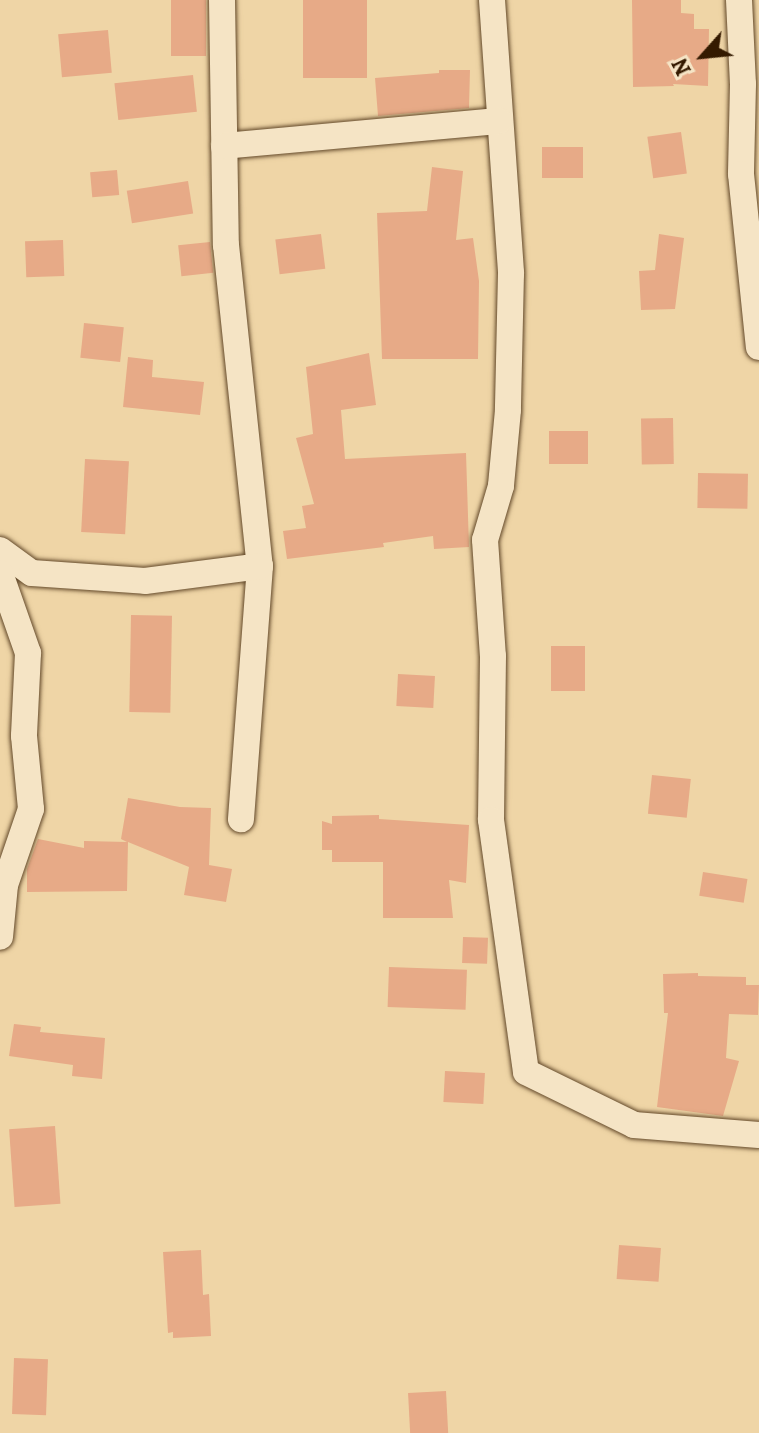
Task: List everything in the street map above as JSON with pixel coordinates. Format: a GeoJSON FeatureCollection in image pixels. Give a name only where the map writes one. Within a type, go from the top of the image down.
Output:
{"type":"FeatureCollection","features":[{"type":"Feature","properties":{"kind":"street"},"geometry":{"type":"LineString","coordinates":[[222,0],[224,146],[234,350],[260,566],[241,819]]}},
{"type":"Feature","properties":{"kind":"street"},"geometry":{"type":"LineString","coordinates":[[492,0],[511,273],[508,410],[501,486],[485,540],[493,656],[491,820],[526,1072],[634,1125],[759,1135]]}},
{"type":"Feature","properties":{"kind":"street"},"geometry":{"type":"LineString","coordinates":[[739,0],[743,84],[741,174],[759,347]]}},
{"type":"Feature","properties":{"kind":"street"},"geometry":{"type":"LineString","coordinates":[[224,146],[499,121]]}},
{"type":"Feature","properties":{"kind":"street"},"geometry":{"type":"LineString","coordinates":[[0,550],[32,573],[145,581],[260,566]]}},
{"type":"Feature","properties":{"kind":"street"},"geometry":{"type":"LineString","coordinates":[[0,573],[28,653],[24,736],[31,809],[5,885],[0,937]]}},
{"type":"Feature","properties":{"kind":"building"},"geometry":{"type":"Polygon","coordinates":[[[171,0],[206,0],[206,56],[171,56],[171,0]]]}},
{"type":"Feature","properties":{"kind":"building"},"geometry":{"type":"Polygon","coordinates":[[[303,0],[367,0],[367,78],[303,78],[303,0]]]}},
{"type":"Feature","properties":{"kind":"building"},"geometry":{"type":"Polygon","coordinates":[[[632,0],[681,0],[681,13],[694,14],[694,29],[709,29],[708,86],[673,84],[633,87],[632,0]]]}},
{"type":"Feature","properties":{"kind":"building"},"geometry":{"type":"Polygon","coordinates":[[[108,30],[112,73],[62,77],[58,34],[108,30]]]}},
{"type":"Feature","properties":{"kind":"building"},"geometry":{"type":"Polygon","coordinates":[[[439,70],[470,70],[469,108],[378,116],[375,78],[439,73],[439,70]]]}},
{"type":"Feature","properties":{"kind":"building"},"geometry":{"type":"Polygon","coordinates":[[[193,75],[197,112],[118,120],[114,83],[193,75]]]}},
{"type":"Feature","properties":{"kind":"building"},"geometry":{"type":"Polygon","coordinates":[[[681,132],[687,174],[653,178],[647,137],[681,132]]]}},
{"type":"Feature","properties":{"kind":"building"},"geometry":{"type":"Polygon","coordinates":[[[542,147],[583,147],[583,178],[542,178],[542,147]]]}},
{"type":"Feature","properties":{"kind":"building"},"geometry":{"type":"Polygon","coordinates":[[[432,167],[463,171],[456,240],[473,238],[479,281],[478,359],[382,359],[377,213],[427,211],[432,167]]]}},
{"type":"Feature","properties":{"kind":"building"},"geometry":{"type":"Polygon","coordinates":[[[117,170],[119,195],[92,197],[90,172],[117,170]]]}},
{"type":"Feature","properties":{"kind":"building"},"geometry":{"type":"Polygon","coordinates":[[[188,181],[193,214],[132,223],[127,191],[188,181]]]}},
{"type":"Feature","properties":{"kind":"building"},"geometry":{"type":"Polygon","coordinates":[[[321,234],[325,269],[280,274],[275,240],[321,234]]]}},
{"type":"Feature","properties":{"kind":"building"},"geometry":{"type":"Polygon","coordinates":[[[659,234],[684,238],[675,309],[641,310],[639,271],[655,270],[659,234]]]}},
{"type":"Feature","properties":{"kind":"building"},"geometry":{"type":"Polygon","coordinates":[[[63,240],[64,276],[26,277],[25,241],[63,240]]]}},
{"type":"Feature","properties":{"kind":"building"},"geometry":{"type":"Polygon","coordinates":[[[210,242],[213,273],[181,276],[178,245],[210,242]]]}},
{"type":"Feature","properties":{"kind":"building"},"geometry":{"type":"Polygon","coordinates":[[[84,323],[124,327],[120,362],[80,358],[84,323]]]}},
{"type":"Feature","properties":{"kind":"building"},"geometry":{"type":"Polygon","coordinates":[[[369,353],[376,405],[341,410],[345,459],[466,453],[469,547],[434,549],[433,536],[383,543],[384,547],[287,559],[283,531],[306,528],[302,506],[314,504],[296,438],[313,434],[306,367],[369,353]]]}},
{"type":"Feature","properties":{"kind":"building"},"geometry":{"type":"Polygon","coordinates":[[[128,357],[153,360],[152,377],[204,382],[200,415],[123,407],[128,357]]]}},
{"type":"Feature","properties":{"kind":"building"},"geometry":{"type":"Polygon","coordinates":[[[673,418],[674,464],[642,465],[641,419],[673,418]]]}},
{"type":"Feature","properties":{"kind":"building"},"geometry":{"type":"Polygon","coordinates":[[[549,431],[588,431],[588,464],[549,464],[549,431]]]}},
{"type":"Feature","properties":{"kind":"building"},"geometry":{"type":"Polygon","coordinates":[[[85,459],[129,461],[125,534],[81,532],[85,459]]]}},
{"type":"Feature","properties":{"kind":"building"},"geometry":{"type":"Polygon","coordinates":[[[698,473],[748,474],[747,509],[697,508],[698,473]]]}},
{"type":"Feature","properties":{"kind":"building"},"geometry":{"type":"Polygon","coordinates":[[[131,615],[172,616],[170,713],[129,712],[131,615]]]}},
{"type":"Feature","properties":{"kind":"building"},"geometry":{"type":"Polygon","coordinates":[[[551,646],[585,646],[585,691],[551,691],[551,646]]]}},
{"type":"Feature","properties":{"kind":"building"},"geometry":{"type":"Polygon","coordinates":[[[398,674],[435,676],[433,708],[396,706],[398,674]]]}},
{"type":"Feature","properties":{"kind":"building"},"geometry":{"type":"Polygon","coordinates":[[[652,775],[691,779],[687,818],[648,814],[652,775]]]}},
{"type":"Feature","properties":{"kind":"building"},"geometry":{"type":"Polygon","coordinates":[[[128,798],[180,807],[211,808],[209,865],[232,869],[226,902],[184,895],[189,867],[128,842],[127,891],[27,892],[27,869],[38,839],[84,848],[84,841],[127,842],[121,839],[128,798]]]}},
{"type":"Feature","properties":{"kind":"building"},"geometry":{"type":"Polygon","coordinates":[[[379,815],[379,819],[469,825],[466,883],[449,880],[453,918],[383,918],[383,862],[332,862],[332,850],[322,850],[322,821],[332,824],[332,816],[379,815]]]}},
{"type":"Feature","properties":{"kind":"building"},"geometry":{"type":"Polygon","coordinates":[[[703,872],[747,879],[744,903],[699,896],[703,872]]]}},
{"type":"Feature","properties":{"kind":"building"},"geometry":{"type":"Polygon","coordinates":[[[463,937],[488,938],[487,964],[462,963],[463,937]]]}},
{"type":"Feature","properties":{"kind":"building"},"geometry":{"type":"Polygon","coordinates":[[[389,967],[467,970],[466,1010],[388,1007],[389,967]]]}},
{"type":"Feature","properties":{"kind":"building"},"geometry":{"type":"Polygon","coordinates":[[[698,973],[698,976],[746,977],[746,985],[759,985],[758,1015],[729,1014],[726,1058],[739,1061],[723,1116],[657,1107],[668,1013],[664,1013],[663,974],[698,973]]]}},
{"type":"Feature","properties":{"kind":"building"},"geometry":{"type":"Polygon","coordinates":[[[14,1024],[41,1027],[40,1032],[105,1038],[102,1079],[72,1076],[73,1065],[9,1056],[14,1024]]]}},
{"type":"Feature","properties":{"kind":"building"},"geometry":{"type":"Polygon","coordinates":[[[445,1071],[485,1073],[483,1104],[443,1102],[445,1071]]]}},
{"type":"Feature","properties":{"kind":"building"},"geometry":{"type":"Polygon","coordinates":[[[55,1126],[60,1204],[15,1207],[9,1129],[55,1126]]]}},
{"type":"Feature","properties":{"kind":"building"},"geometry":{"type":"Polygon","coordinates":[[[619,1245],[661,1248],[659,1282],[617,1279],[619,1245]]]}},
{"type":"Feature","properties":{"kind":"building"},"geometry":{"type":"Polygon","coordinates":[[[201,1250],[203,1295],[209,1294],[211,1336],[173,1338],[173,1332],[168,1333],[163,1252],[201,1250]]]}},
{"type":"Feature","properties":{"kind":"building"},"geometry":{"type":"Polygon","coordinates":[[[14,1358],[48,1359],[46,1415],[12,1414],[14,1358]]]}},
{"type":"Feature","properties":{"kind":"building"},"geometry":{"type":"Polygon","coordinates":[[[446,1391],[448,1433],[410,1433],[408,1393],[446,1391]]]}}]}
